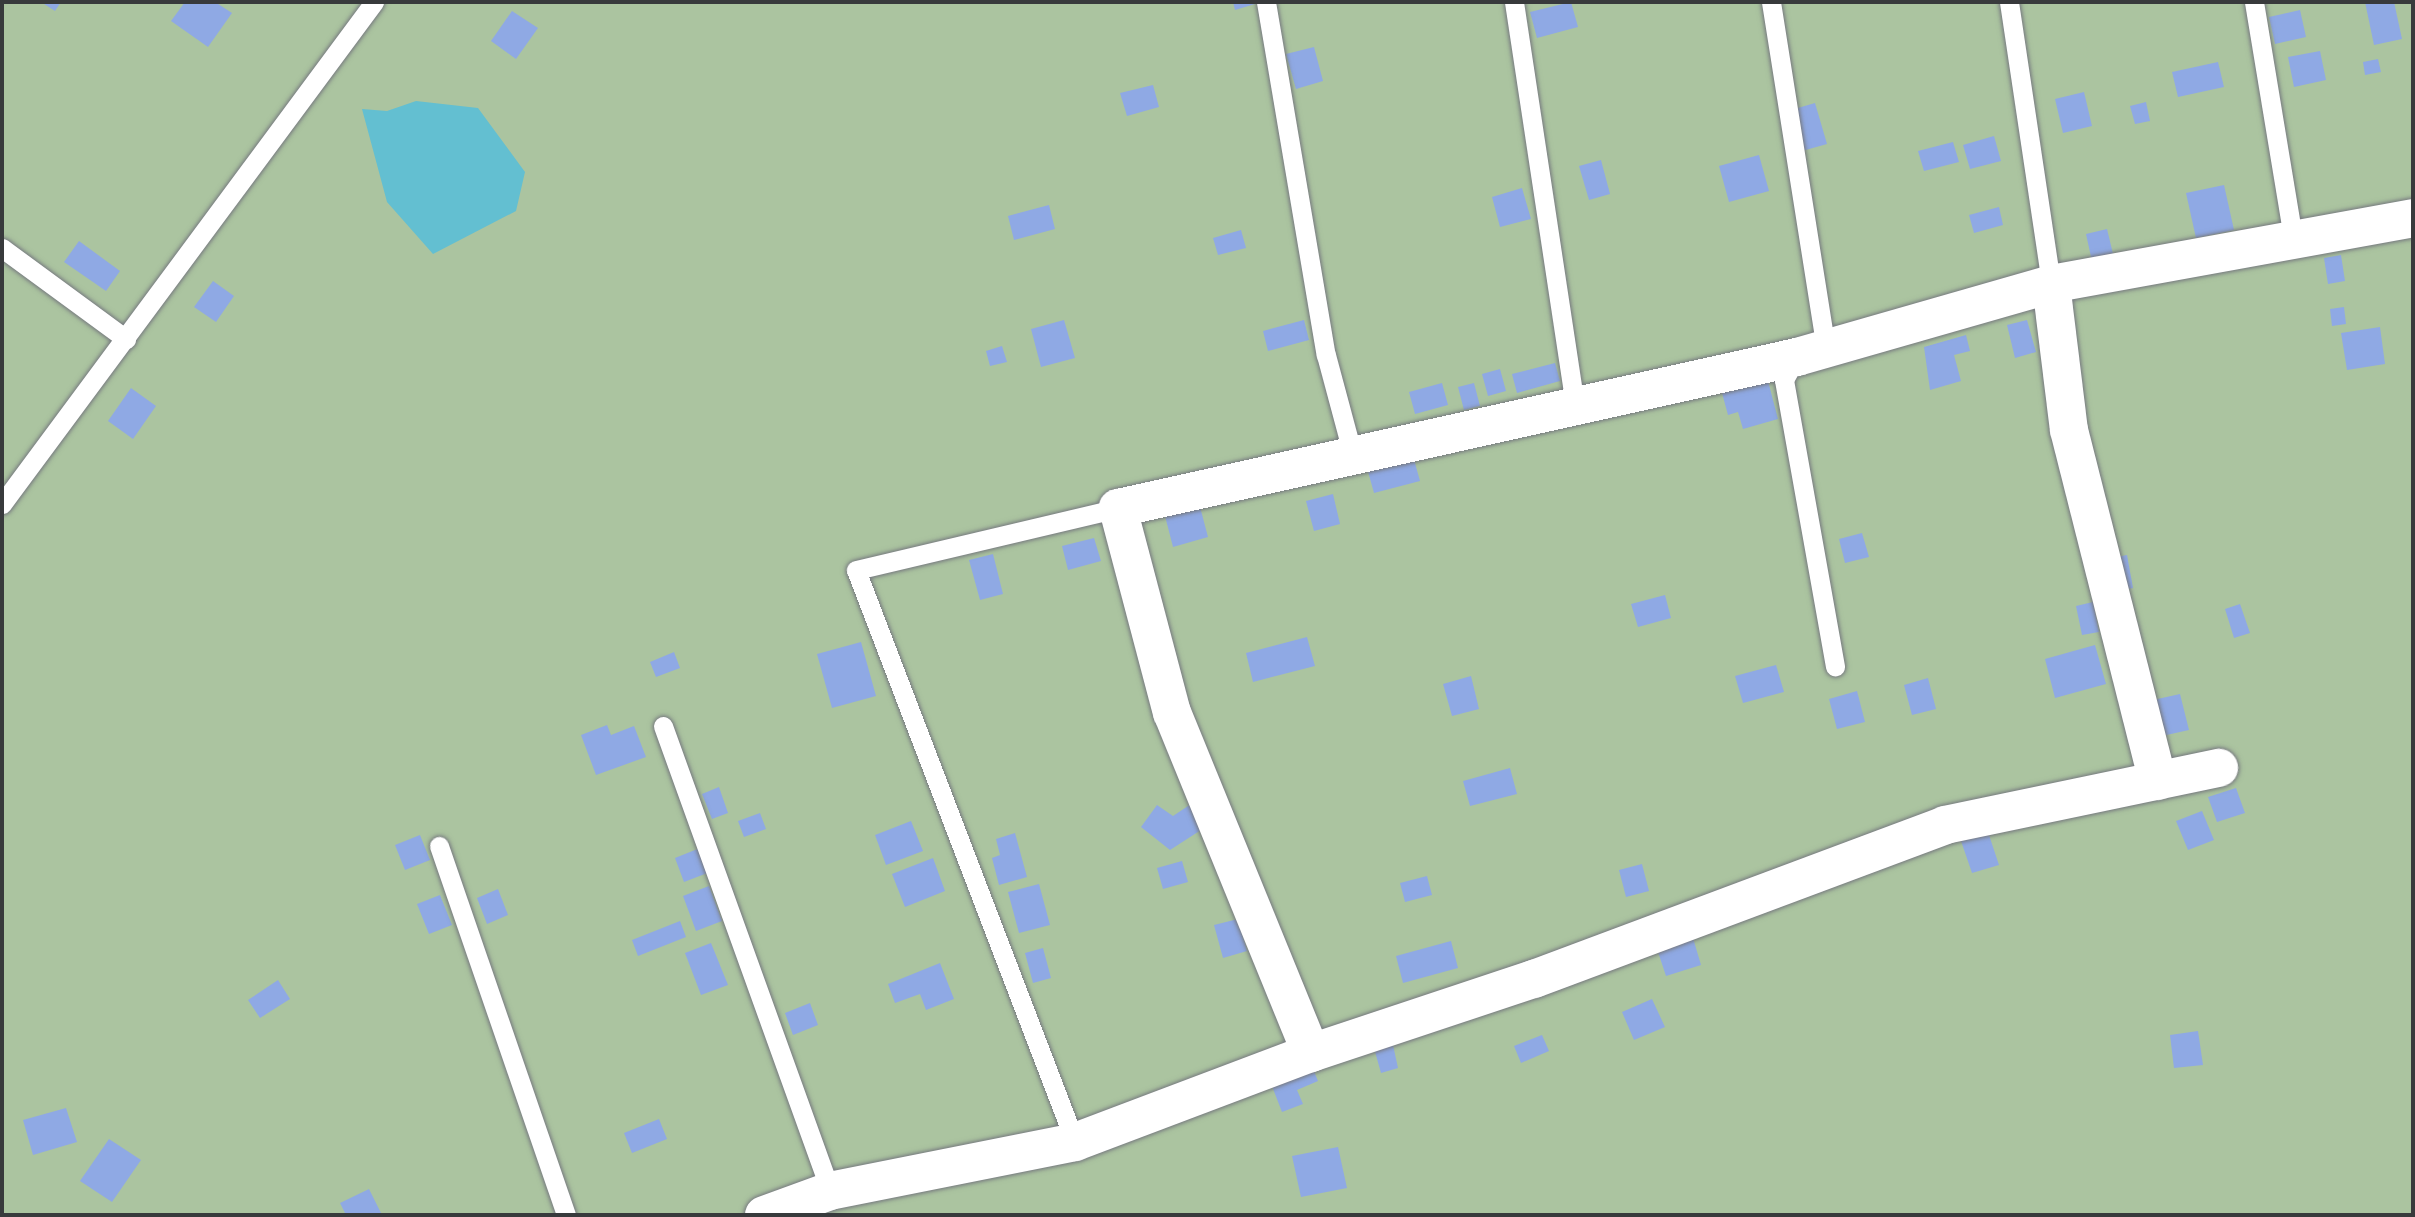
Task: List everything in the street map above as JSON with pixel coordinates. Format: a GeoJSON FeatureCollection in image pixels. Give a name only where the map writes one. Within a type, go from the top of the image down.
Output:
{"type":"FeatureCollection","features":[{"type":"Feature","properties":{"kind":"street"},"geometry":{"type":"LineString","coordinates":[[1311,1053],[1172,713],[1118,508],[1352,452],[1811,353],[2050,284],[2294,244],[2413,218]]}},
{"type":"Feature","properties":{"kind":"street"},"geometry":{"type":"LineString","coordinates":[[2050,284],[2070,430],[2158,781]]}},
{"type":"Feature","properties":{"kind":"street"},"geometry":{"type":"LineString","coordinates":[[764,1215],[830,1191],[1075,1142],[1311,1053],[1534,979],[1945,825],[2219,768]]}},
{"type":"Feature","properties":{"kind":"lane"},"geometry":{"type":"LineString","coordinates":[[2,504],[374,2]]}},
{"type":"Feature","properties":{"kind":"lane"},"geometry":{"type":"LineString","coordinates":[[1266,2],[1326,355],[1352,452]]}},
{"type":"Feature","properties":{"kind":"lane"},"geometry":{"type":"LineString","coordinates":[[1514,2],[1575,405]]}},
{"type":"Feature","properties":{"kind":"lane"},"geometry":{"type":"LineString","coordinates":[[1771,2],[1811,353],[1784,380],[1835,667]]}},
{"type":"Feature","properties":{"kind":"lane"},"geometry":{"type":"LineString","coordinates":[[2009,2],[2050,284]]}},
{"type":"Feature","properties":{"kind":"lane"},"geometry":{"type":"LineString","coordinates":[[2254,2],[2294,244]]}},
{"type":"Feature","properties":{"kind":"lane"},"geometry":{"type":"LineString","coordinates":[[2,248],[126,339]]}},
{"type":"Feature","properties":{"kind":"lane"},"geometry":{"type":"LineString","coordinates":[[1075,1142],[856,570],[1118,508]]}},
{"type":"Feature","properties":{"kind":"lane"},"geometry":{"type":"LineString","coordinates":[[663,726],[830,1191]]}},
{"type":"Feature","properties":{"kind":"lane"},"geometry":{"type":"LineString","coordinates":[[439,846],[566,1215]]}},
{"type":"Feature","properties":{"kind":"green space"},"geometry":{"type":"Polygon","coordinates":[[[2,2],[2413,2],[2413,1215],[2,1215],[2,2]]]}},
{"type":"Feature","properties":{"kind":"water"},"geometry":{"type":"Polygon","coordinates":[[[416,101],[478,108],[525,172],[516,211],[433,254],[387,202],[362,109],[387,111],[416,101]]]}},
{"type":"Feature","properties":{"kind":"building"},"geometry":{"type":"Polygon","coordinates":[[[41,2],[61,2],[55,11],[41,2]]]}},
{"type":"Feature","properties":{"kind":"building"},"geometry":{"type":"Polygon","coordinates":[[[185,2],[215,2],[232,13],[208,47],[171,21],[185,2]]]}},
{"type":"Feature","properties":{"kind":"building"},"geometry":{"type":"Polygon","coordinates":[[[1233,2],[1254,2],[1255,4],[1235,10],[1233,2]]]}},
{"type":"Feature","properties":{"kind":"building"},"geometry":{"type":"Polygon","coordinates":[[[1571,2],[1578,27],[1537,38],[1530,12],[1571,2]]]}},
{"type":"Feature","properties":{"kind":"building"},"geometry":{"type":"Polygon","coordinates":[[[2365,2],[2394,2],[2402,39],[2374,45],[2365,2]]]}},
{"type":"Feature","properties":{"kind":"building"},"geometry":{"type":"Polygon","coordinates":[[[2300,10],[2306,37],[2275,44],[2269,17],[2300,10]]]}},
{"type":"Feature","properties":{"kind":"building"},"geometry":{"type":"Polygon","coordinates":[[[512,11],[538,28],[516,59],[491,41],[512,11]]]}},
{"type":"Feature","properties":{"kind":"building"},"geometry":{"type":"Polygon","coordinates":[[[1314,47],[1323,81],[1296,89],[1286,54],[1314,47]]]}},
{"type":"Feature","properties":{"kind":"building"},"geometry":{"type":"Polygon","coordinates":[[[2320,51],[2326,80],[2294,87],[2288,57],[2320,51]]]}},
{"type":"Feature","properties":{"kind":"building"},"geometry":{"type":"Polygon","coordinates":[[[2378,59],[2381,72],[2365,75],[2363,62],[2378,59]]]}},
{"type":"Feature","properties":{"kind":"building"},"geometry":{"type":"Polygon","coordinates":[[[2218,62],[2224,87],[2178,97],[2172,72],[2218,62]]]}},
{"type":"Feature","properties":{"kind":"building"},"geometry":{"type":"Polygon","coordinates":[[[1153,85],[1159,107],[1127,116],[1120,93],[1153,85]]]}},
{"type":"Feature","properties":{"kind":"building"},"geometry":{"type":"Polygon","coordinates":[[[2084,92],[2092,126],[2063,133],[2055,99],[2084,92]]]}},
{"type":"Feature","properties":{"kind":"building"},"geometry":{"type":"Polygon","coordinates":[[[2146,102],[2150,121],[2135,124],[2130,106],[2146,102]]]}},
{"type":"Feature","properties":{"kind":"building"},"geometry":{"type":"Polygon","coordinates":[[[1815,103],[1827,144],[1802,151],[1791,110],[1815,103]]]}},
{"type":"Feature","properties":{"kind":"building"},"geometry":{"type":"Polygon","coordinates":[[[1994,136],[2001,161],[1970,169],[1963,145],[1994,136]]]}},
{"type":"Feature","properties":{"kind":"building"},"geometry":{"type":"Polygon","coordinates":[[[1953,142],[1959,162],[1924,171],[1918,151],[1953,142]]]}},
{"type":"Feature","properties":{"kind":"building"},"geometry":{"type":"Polygon","coordinates":[[[1759,155],[1769,191],[1729,202],[1719,166],[1759,155]]]}},
{"type":"Feature","properties":{"kind":"building"},"geometry":{"type":"Polygon","coordinates":[[[1601,160],[1610,194],[1589,200],[1579,166],[1601,160]]]}},
{"type":"Feature","properties":{"kind":"building"},"geometry":{"type":"Polygon","coordinates":[[[2224,185],[2234,230],[2196,238],[2186,193],[2224,185]]]}},
{"type":"Feature","properties":{"kind":"building"},"geometry":{"type":"Polygon","coordinates":[[[1522,188],[1531,219],[1500,227],[1492,197],[1522,188]]]}},
{"type":"Feature","properties":{"kind":"building"},"geometry":{"type":"Polygon","coordinates":[[[1049,205],[1055,229],[1014,240],[1008,216],[1049,205]]]}},
{"type":"Feature","properties":{"kind":"building"},"geometry":{"type":"Polygon","coordinates":[[[1999,207],[2003,225],[1974,233],[1969,215],[1999,207]]]}},
{"type":"Feature","properties":{"kind":"building"},"geometry":{"type":"Polygon","coordinates":[[[2107,229],[2115,262],[2093,266],[2086,234],[2107,229]]]}},
{"type":"Feature","properties":{"kind":"building"},"geometry":{"type":"Polygon","coordinates":[[[1241,230],[1246,248],[1218,255],[1213,238],[1241,230]]]}},
{"type":"Feature","properties":{"kind":"building"},"geometry":{"type":"Polygon","coordinates":[[[79,241],[120,271],[106,291],[64,262],[79,241]]]}},
{"type":"Feature","properties":{"kind":"building"},"geometry":{"type":"Polygon","coordinates":[[[2341,255],[2345,281],[2328,284],[2324,258],[2341,255]]]}},
{"type":"Feature","properties":{"kind":"building"},"geometry":{"type":"Polygon","coordinates":[[[213,281],[234,296],[216,322],[194,307],[213,281]]]}},
{"type":"Feature","properties":{"kind":"building"},"geometry":{"type":"Polygon","coordinates":[[[2344,307],[2346,324],[2332,326],[2330,309],[2344,307]]]}},
{"type":"Feature","properties":{"kind":"building"},"geometry":{"type":"Polygon","coordinates":[[[1064,320],[1075,358],[1041,367],[1031,329],[1064,320]]]}},
{"type":"Feature","properties":{"kind":"building"},"geometry":{"type":"Polygon","coordinates":[[[1304,320],[1309,340],[1268,351],[1263,331],[1304,320]]]}},
{"type":"Feature","properties":{"kind":"building"},"geometry":{"type":"Polygon","coordinates":[[[2027,320],[2036,352],[2015,358],[2007,325],[2027,320]]]}},
{"type":"Feature","properties":{"kind":"building"},"geometry":{"type":"Polygon","coordinates":[[[2380,327],[2385,364],[2347,370],[2341,333],[2380,327]]]}},
{"type":"Feature","properties":{"kind":"building"},"geometry":{"type":"Polygon","coordinates":[[[1966,335],[1970,351],[1954,355],[1961,381],[1930,390],[1924,347],[1966,335]]]}},
{"type":"Feature","properties":{"kind":"building"},"geometry":{"type":"Polygon","coordinates":[[[1002,346],[1007,362],[990,366],[986,351],[1002,346]]]}},
{"type":"Feature","properties":{"kind":"building"},"geometry":{"type":"Polygon","coordinates":[[[1555,363],[1560,381],[1517,393],[1512,374],[1555,363]]]}},
{"type":"Feature","properties":{"kind":"building"},"geometry":{"type":"Polygon","coordinates":[[[1500,369],[1506,391],[1488,396],[1482,374],[1500,369]]]}},
{"type":"Feature","properties":{"kind":"building"},"geometry":{"type":"Polygon","coordinates":[[[1768,381],[1778,419],[1743,429],[1738,412],[1728,415],[1722,393],[1768,381]]]}},
{"type":"Feature","properties":{"kind":"building"},"geometry":{"type":"Polygon","coordinates":[[[1442,383],[1448,405],[1415,414],[1409,392],[1442,383]]]}},
{"type":"Feature","properties":{"kind":"building"},"geometry":{"type":"Polygon","coordinates":[[[1474,383],[1480,406],[1464,410],[1458,387],[1474,383]]]}},
{"type":"Feature","properties":{"kind":"building"},"geometry":{"type":"Polygon","coordinates":[[[131,388],[156,406],[133,439],[108,421],[131,388]]]}},
{"type":"Feature","properties":{"kind":"building"},"geometry":{"type":"Polygon","coordinates":[[[1413,456],[1420,481],[1374,493],[1367,468],[1413,456]]]}},
{"type":"Feature","properties":{"kind":"building"},"geometry":{"type":"Polygon","coordinates":[[[1333,494],[1340,524],[1314,531],[1306,501],[1333,494]]]}},
{"type":"Feature","properties":{"kind":"building"},"geometry":{"type":"Polygon","coordinates":[[[1199,503],[1208,537],[1173,547],[1164,512],[1199,503]]]}},
{"type":"Feature","properties":{"kind":"building"},"geometry":{"type":"Polygon","coordinates":[[[1862,533],[1869,557],[1845,563],[1839,539],[1862,533]]]}},
{"type":"Feature","properties":{"kind":"building"},"geometry":{"type":"Polygon","coordinates":[[[1094,538],[1101,561],[1068,570],[1062,546],[1094,538]]]}},
{"type":"Feature","properties":{"kind":"building"},"geometry":{"type":"Polygon","coordinates":[[[993,554],[1003,594],[980,600],[969,560],[993,554]]]}},
{"type":"Feature","properties":{"kind":"building"},"geometry":{"type":"Polygon","coordinates":[[[2127,555],[2133,588],[2117,591],[2111,558],[2127,555]]]}},
{"type":"Feature","properties":{"kind":"building"},"geometry":{"type":"Polygon","coordinates":[[[1665,595],[1671,618],[1638,627],[1631,604],[1665,595]]]}},
{"type":"Feature","properties":{"kind":"building"},"geometry":{"type":"Polygon","coordinates":[[[2093,602],[2099,632],[2082,635],[2076,606],[2093,602]]]}},
{"type":"Feature","properties":{"kind":"building"},"geometry":{"type":"Polygon","coordinates":[[[2240,604],[2250,633],[2234,638],[2225,609],[2240,604]]]}},
{"type":"Feature","properties":{"kind":"building"},"geometry":{"type":"Polygon","coordinates":[[[1307,637],[1315,666],[1253,682],[1246,653],[1307,637]]]}},
{"type":"Feature","properties":{"kind":"building"},"geometry":{"type":"Polygon","coordinates":[[[861,642],[876,696],[832,708],[817,654],[861,642]]]}},
{"type":"Feature","properties":{"kind":"building"},"geometry":{"type":"Polygon","coordinates":[[[2095,645],[2106,684],[2055,698],[2045,659],[2095,645]]]}},
{"type":"Feature","properties":{"kind":"building"},"geometry":{"type":"Polygon","coordinates":[[[674,652],[680,668],[656,677],[650,662],[674,652]]]}},
{"type":"Feature","properties":{"kind":"building"},"geometry":{"type":"Polygon","coordinates":[[[1776,665],[1784,692],[1743,703],[1735,676],[1776,665]]]}},
{"type":"Feature","properties":{"kind":"building"},"geometry":{"type":"Polygon","coordinates":[[[1471,676],[1479,709],[1452,716],[1443,684],[1471,676]]]}},
{"type":"Feature","properties":{"kind":"building"},"geometry":{"type":"Polygon","coordinates":[[[1928,678],[1936,709],[1912,715],[1904,685],[1928,678]]]}},
{"type":"Feature","properties":{"kind":"building"},"geometry":{"type":"Polygon","coordinates":[[[1857,691],[1865,722],[1837,729],[1829,699],[1857,691]]]}},
{"type":"Feature","properties":{"kind":"building"},"geometry":{"type":"Polygon","coordinates":[[[2180,694],[2189,730],[2162,736],[2153,700],[2180,694]]]}},
{"type":"Feature","properties":{"kind":"building"},"geometry":{"type":"Polygon","coordinates":[[[607,725],[611,735],[634,726],[646,757],[596,775],[581,735],[607,725]]]}},
{"type":"Feature","properties":{"kind":"building"},"geometry":{"type":"Polygon","coordinates":[[[1510,768],[1517,794],[1470,806],[1463,781],[1510,768]]]}},
{"type":"Feature","properties":{"kind":"building"},"geometry":{"type":"Polygon","coordinates":[[[719,787],[728,813],[712,819],[702,794],[719,787]]]}},
{"type":"Feature","properties":{"kind":"building"},"geometry":{"type":"Polygon","coordinates":[[[2236,788],[2245,813],[2217,822],[2208,797],[2236,788]]]}},
{"type":"Feature","properties":{"kind":"building"},"geometry":{"type":"Polygon","coordinates":[[[1191,804],[1201,830],[1170,850],[1141,827],[1157,805],[1173,816],[1191,804]]]}},
{"type":"Feature","properties":{"kind":"building"},"geometry":{"type":"Polygon","coordinates":[[[2202,811],[2214,840],[2188,850],[2176,821],[2202,811]]]}},
{"type":"Feature","properties":{"kind":"building"},"geometry":{"type":"Polygon","coordinates":[[[760,813],[766,829],[744,837],[738,821],[760,813]]]}},
{"type":"Feature","properties":{"kind":"building"},"geometry":{"type":"Polygon","coordinates":[[[911,821],[923,851],[886,865],[875,835],[911,821]]]}},
{"type":"Feature","properties":{"kind":"building"},"geometry":{"type":"Polygon","coordinates":[[[1987,829],[1999,865],[1972,873],[1960,838],[1987,829]]]}},
{"type":"Feature","properties":{"kind":"building"},"geometry":{"type":"Polygon","coordinates":[[[1015,833],[1027,877],[999,885],[992,858],[1000,855],[996,839],[1015,833]]]}},
{"type":"Feature","properties":{"kind":"building"},"geometry":{"type":"Polygon","coordinates":[[[420,835],[430,860],[405,870],[395,845],[420,835]]]}},
{"type":"Feature","properties":{"kind":"building"},"geometry":{"type":"Polygon","coordinates":[[[700,848],[710,872],[684,882],[675,858],[700,848]]]}},
{"type":"Feature","properties":{"kind":"building"},"geometry":{"type":"Polygon","coordinates":[[[933,858],[945,891],[905,907],[892,874],[933,858]]]}},
{"type":"Feature","properties":{"kind":"building"},"geometry":{"type":"Polygon","coordinates":[[[1182,861],[1188,882],[1163,889],[1157,868],[1182,861]]]}},
{"type":"Feature","properties":{"kind":"building"},"geometry":{"type":"Polygon","coordinates":[[[1642,864],[1649,891],[1626,897],[1619,870],[1642,864]]]}},
{"type":"Feature","properties":{"kind":"building"},"geometry":{"type":"Polygon","coordinates":[[[1427,876],[1432,895],[1405,902],[1400,883],[1427,876]]]}},
{"type":"Feature","properties":{"kind":"building"},"geometry":{"type":"Polygon","coordinates":[[[1039,884],[1050,925],[1019,933],[1008,892],[1039,884]]]}},
{"type":"Feature","properties":{"kind":"building"},"geometry":{"type":"Polygon","coordinates":[[[709,886],[722,921],[696,931],[683,896],[709,886]]]}},
{"type":"Feature","properties":{"kind":"building"},"geometry":{"type":"Polygon","coordinates":[[[498,889],[508,915],[487,924],[477,898],[498,889]]]}},
{"type":"Feature","properties":{"kind":"building"},"geometry":{"type":"Polygon","coordinates":[[[440,895],[452,925],[429,934],[417,904],[440,895]]]}},
{"type":"Feature","properties":{"kind":"building"},"geometry":{"type":"Polygon","coordinates":[[[1238,919],[1247,951],[1223,958],[1214,925],[1238,919]]]}},
{"type":"Feature","properties":{"kind":"building"},"geometry":{"type":"Polygon","coordinates":[[[680,921],[686,937],[638,956],[632,940],[680,921]]]}},
{"type":"Feature","properties":{"kind":"building"},"geometry":{"type":"Polygon","coordinates":[[[1693,938],[1701,965],[1666,976],[1657,949],[1693,938]]]}},
{"type":"Feature","properties":{"kind":"building"},"geometry":{"type":"Polygon","coordinates":[[[1451,941],[1458,968],[1403,983],[1396,956],[1451,941]]]}},
{"type":"Feature","properties":{"kind":"building"},"geometry":{"type":"Polygon","coordinates":[[[711,943],[728,985],[701,995],[685,953],[711,943]]]}},
{"type":"Feature","properties":{"kind":"building"},"geometry":{"type":"Polygon","coordinates":[[[1043,948],[1051,978],[1033,983],[1025,953],[1043,948]]]}},
{"type":"Feature","properties":{"kind":"building"},"geometry":{"type":"Polygon","coordinates":[[[940,963],[954,999],[926,1010],[920,994],[895,1003],[888,984],[940,963]]]}},
{"type":"Feature","properties":{"kind":"building"},"geometry":{"type":"Polygon","coordinates":[[[278,980],[290,999],[260,1018],[248,1000],[278,980]]]}},
{"type":"Feature","properties":{"kind":"building"},"geometry":{"type":"Polygon","coordinates":[[[1652,999],[1665,1027],[1634,1040],[1622,1012],[1652,999]]]}},
{"type":"Feature","properties":{"kind":"building"},"geometry":{"type":"Polygon","coordinates":[[[810,1003],[818,1025],[793,1035],[785,1013],[810,1003]]]}},
{"type":"Feature","properties":{"kind":"building"},"geometry":{"type":"Polygon","coordinates":[[[2198,1031],[2203,1065],[2174,1068],[2170,1035],[2198,1031]]]}},
{"type":"Feature","properties":{"kind":"building"},"geometry":{"type":"Polygon","coordinates":[[[1542,1035],[1549,1051],[1521,1063],[1514,1046],[1542,1035]]]}},
{"type":"Feature","properties":{"kind":"building"},"geometry":{"type":"Polygon","coordinates":[[[1391,1036],[1398,1068],[1381,1073],[1372,1041],[1391,1036]]]}},
{"type":"Feature","properties":{"kind":"building"},"geometry":{"type":"Polygon","coordinates":[[[1311,1064],[1318,1081],[1297,1090],[1303,1104],[1282,1112],[1270,1081],[1311,1064]]]}},
{"type":"Feature","properties":{"kind":"building"},"geometry":{"type":"Polygon","coordinates":[[[66,1108],[77,1142],[33,1155],[23,1120],[66,1108]]]}},
{"type":"Feature","properties":{"kind":"building"},"geometry":{"type":"Polygon","coordinates":[[[659,1119],[667,1139],[632,1153],[624,1133],[659,1119]]]}},
{"type":"Feature","properties":{"kind":"building"},"geometry":{"type":"Polygon","coordinates":[[[109,1139],[141,1160],[112,1202],[80,1181],[109,1139]]]}},
{"type":"Feature","properties":{"kind":"building"},"geometry":{"type":"Polygon","coordinates":[[[1338,1147],[1347,1188],[1301,1197],[1292,1156],[1338,1147]]]}},
{"type":"Feature","properties":{"kind":"building"},"geometry":{"type":"Polygon","coordinates":[[[369,1189],[382,1215],[346,1215],[340,1203],[369,1189]]]}}]}
